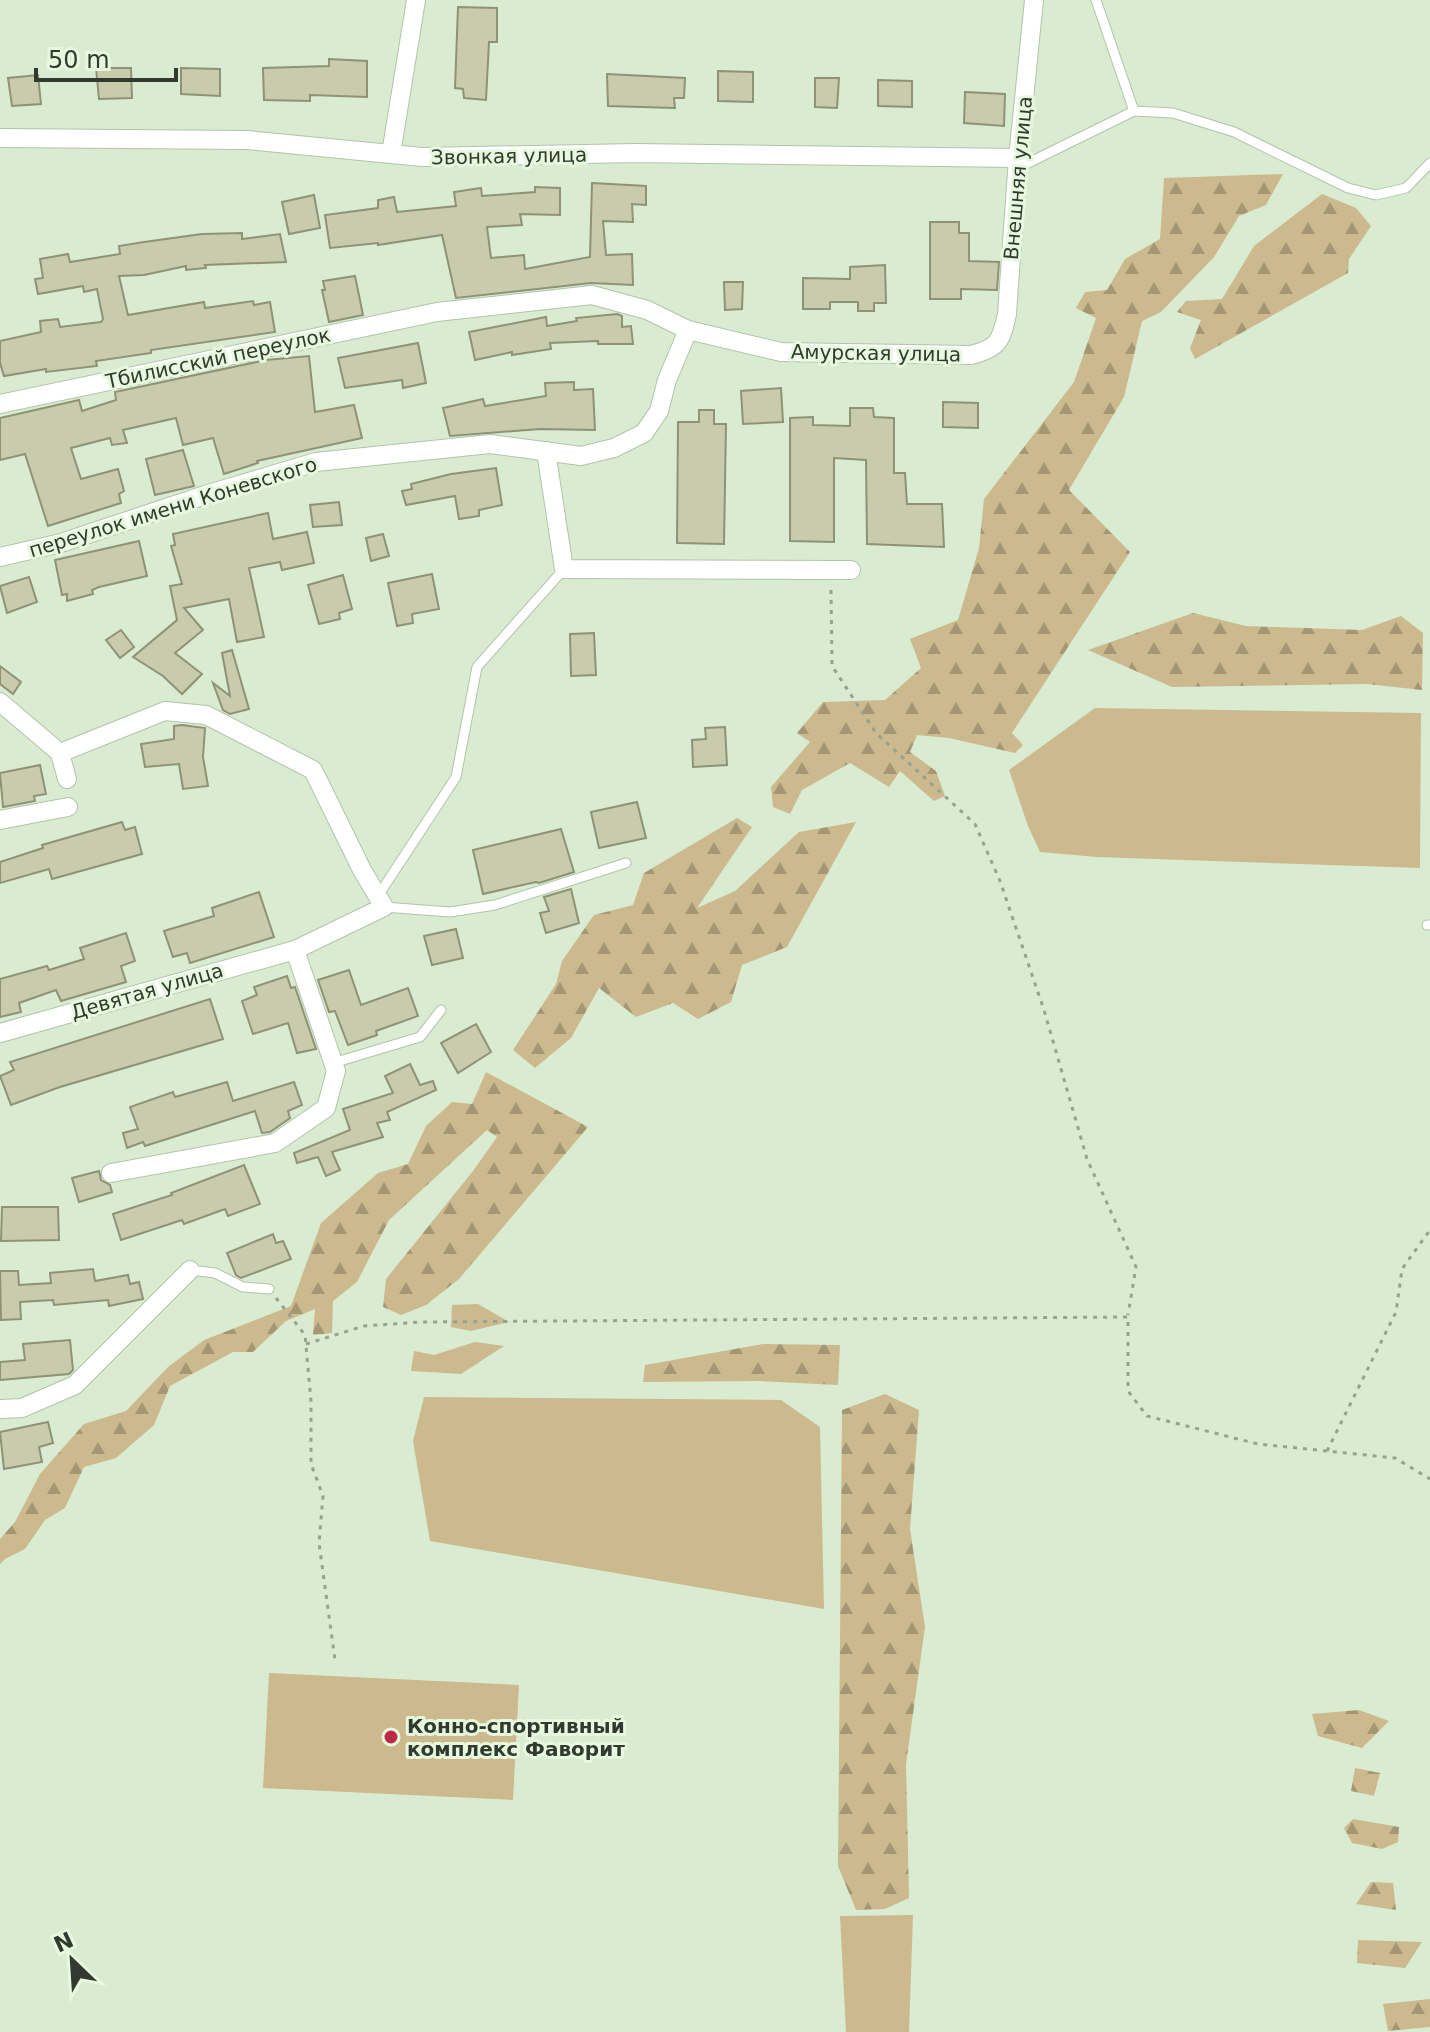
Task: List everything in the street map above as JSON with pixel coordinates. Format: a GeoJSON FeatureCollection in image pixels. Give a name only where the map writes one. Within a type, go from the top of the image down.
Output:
{"type":"FeatureCollection","features":[{"type":"Feature","properties":{"kind":"street"},"geometry":{"type":"LineString","coordinates":[[391,154],[416,0]]}},
{"type":"Feature","properties":{"kind":"street","name":"Внешняя улица"},"geometry":{"type":"LineString","coordinates":[[990,350],[1001,338],[1007,314],[1034,0]]}},
{"type":"Feature","properties":{"kind":"street","name":"Звонкая улица"},"geometry":{"type":"LineString","coordinates":[[0,138],[247,140],[422,157],[636,153],[1018,163]]}},
{"type":"Feature","properties":{"kind":"street","name":"Амурская улица"},"geometry":{"type":"LineString","coordinates":[[437,312],[592,295],[647,310],[688,330],[781,352],[971,355],[990,350]]}},
{"type":"Feature","properties":{"kind":"street","name":"Тбилисский переулок"},"geometry":{"type":"LineString","coordinates":[[0,404],[437,312]]}},
{"type":"Feature","properties":{"kind":"street","name":"переулок имени Коневского"},"geometry":{"type":"LineString","coordinates":[[0,557],[61,543],[316,462],[490,444],[581,456],[614,448],[644,433],[659,411],[667,380],[688,330]]}},
{"type":"Feature","properties":{"kind":"street"},"geometry":{"type":"LineString","coordinates":[[546,451],[564,569],[851,570]]}},
{"type":"Feature","properties":{"kind":"street"},"geometry":{"type":"LineString","coordinates":[[0,702],[60,753],[67,779]]}},
{"type":"Feature","properties":{"kind":"street"},"geometry":{"type":"LineString","coordinates":[[60,753],[165,711],[206,715],[313,770],[362,870],[381,901]]}},
{"type":"Feature","properties":{"kind":"street"},"geometry":{"type":"LineString","coordinates":[[0,820],[68,807]]}},
{"type":"Feature","properties":{"kind":"street","name":"Девятая улица"},"geometry":{"type":"LineString","coordinates":[[0,1033],[295,950],[381,901]]}},
{"type":"Feature","properties":{"kind":"street"},"geometry":{"type":"LineString","coordinates":[[111,1173],[275,1143],[326,1108],[336,1071],[295,950]]}},
{"type":"Feature","properties":{"kind":"street"},"geometry":{"type":"LineString","coordinates":[[0,1409],[22,1408],[75,1385],[190,1270]]}},
{"type":"Feature","properties":{"kind":"lane"},"geometry":{"type":"LineString","coordinates":[[1096,0],[1134,111]]}},
{"type":"Feature","properties":{"kind":"lane"},"geometry":{"type":"LineString","coordinates":[[1018,163],[1134,111],[1173,113],[1234,132],[1348,188],[1376,195],[1406,188],[1430,163]]}},
{"type":"Feature","properties":{"kind":"lane"},"geometry":{"type":"LineString","coordinates":[[564,569],[477,667],[456,777],[381,901],[450,912],[495,905],[626,863]]}},
{"type":"Feature","properties":{"kind":"lane"},"geometry":{"type":"LineString","coordinates":[[333,1063],[420,1037],[441,1010]]}},
{"type":"Feature","properties":{"kind":"lane"},"geometry":{"type":"LineString","coordinates":[[190,1270],[215,1273],[243,1287],[269,1289]]}},
{"type":"Feature","properties":{"kind":"path"},"geometry":{"type":"LineString","coordinates":[[831,570],[832,666],[876,733],[975,824],[1000,881],[1044,1010],[1087,1159],[1136,1267],[1128,1317],[1128,1391],[1147,1416],[1258,1444],[1395,1458],[1430,1479]]}},
{"type":"Feature","properties":{"kind":"path"},"geometry":{"type":"LineString","coordinates":[[1327,1451],[1396,1312],[1402,1269],[1430,1230]]}},
{"type":"Feature","properties":{"kind":"path"},"geometry":{"type":"LineString","coordinates":[[269,1289],[305,1335],[311,1401],[311,1464],[323,1496],[319,1543],[335,1660]]}},
{"type":"Feature","properties":{"kind":"path"},"geometry":{"type":"LineString","coordinates":[[306,1344],[364,1326],[421,1322],[1128,1317]]}},
{"type":"Feature","properties":{"kind":"green space"},"geometry":{"type":"Polygon","coordinates":[[[1283,174],[1266,205],[1239,216],[1214,257],[1161,312],[1142,321],[1124,397],[1069,490],[1130,552],[1012,733],[1023,745],[1015,753],[949,738],[917,735],[910,752],[936,771],[945,796],[934,801],[900,771],[889,787],[850,763],[802,790],[790,814],[773,807],[771,787],[810,742],[797,733],[823,702],[885,700],[921,668],[910,639],[958,620],[979,548],[984,499],[1074,382],[1096,318],[1076,308],[1085,292],[1107,290],[1125,259],[1160,239],[1164,178],[1283,174]]]}},
{"type":"Feature","properties":{"kind":"green space"},"geometry":{"type":"Polygon","coordinates":[[[1322,194],[1356,208],[1371,226],[1349,259],[1348,273],[1195,359],[1190,348],[1201,320],[1177,312],[1186,301],[1222,299],[1254,246],[1322,194]]]}},
{"type":"Feature","properties":{"kind":"green space"},"geometry":{"type":"Polygon","coordinates":[[[1193,613],[1246,626],[1362,630],[1401,616],[1423,633],[1422,690],[1367,684],[1172,687],[1088,650],[1193,613]]]}},
{"type":"Feature","properties":{"kind":"green space"},"geometry":{"type":"Polygon","coordinates":[[[1095,708],[1421,713],[1420,868],[1097,857],[1040,852],[1009,770],[1095,708]]]}},
{"type":"Feature","properties":{"kind":"green space"},"geometry":{"type":"Polygon","coordinates":[[[737,818],[752,827],[697,908],[735,891],[799,832],[856,822],[787,947],[742,965],[731,1002],[698,1019],[673,1003],[636,1017],[599,988],[571,1038],[535,1068],[513,1050],[556,984],[562,961],[594,915],[633,905],[644,873],[737,818]]]}},
{"type":"Feature","properties":{"kind":"green space"},"geometry":{"type":"Polygon","coordinates":[[[486,1072],[588,1127],[459,1279],[426,1305],[401,1315],[383,1307],[386,1279],[497,1137],[487,1130],[389,1220],[357,1282],[333,1301],[332,1333],[313,1335],[315,1309],[286,1321],[253,1352],[233,1352],[170,1386],[154,1425],[116,1458],[84,1467],[65,1508],[45,1520],[25,1549],[0,1564],[0,1539],[15,1522],[40,1474],[84,1424],[126,1411],[168,1367],[204,1340],[291,1306],[321,1223],[378,1173],[408,1164],[426,1126],[452,1102],[472,1104],[486,1072]]]}},
{"type":"Feature","properties":{"kind":"green space"},"geometry":{"type":"Polygon","coordinates":[[[478,1304],[509,1322],[471,1331],[451,1327],[452,1305],[478,1304]]]}},
{"type":"Feature","properties":{"kind":"green space"},"geometry":{"type":"Polygon","coordinates":[[[475,1342],[504,1346],[461,1374],[411,1371],[414,1351],[434,1355],[475,1342]]]}},
{"type":"Feature","properties":{"kind":"green space"},"geometry":{"type":"Polygon","coordinates":[[[763,1344],[840,1345],[838,1385],[758,1381],[643,1382],[645,1365],[763,1344]]]}},
{"type":"Feature","properties":{"kind":"green space"},"geometry":{"type":"Polygon","coordinates":[[[885,1394],[919,1410],[910,1529],[925,1627],[906,1764],[909,1898],[885,1909],[856,1910],[838,1866],[842,1410],[885,1394]]]}},
{"type":"Feature","properties":{"kind":"green space"},"geometry":{"type":"Polygon","coordinates":[[[424,1397],[781,1400],[820,1427],[824,1609],[430,1541],[413,1441],[424,1397]]]}},
{"type":"Feature","properties":{"kind":"green space","name":"Конно-спортивный комплекс Фаворит"},"geometry":{"type":"Polygon","coordinates":[[[269,1673],[519,1685],[513,1800],[263,1788],[269,1673]]]}},
{"type":"Feature","properties":{"kind":"green space"},"geometry":{"type":"Polygon","coordinates":[[[1359,1710],[1389,1721],[1362,1748],[1318,1736],[1312,1714],[1359,1710]]]}},
{"type":"Feature","properties":{"kind":"green space"},"geometry":{"type":"Polygon","coordinates":[[[1355,1768],[1380,1773],[1374,1796],[1351,1791],[1355,1768]]]}},
{"type":"Feature","properties":{"kind":"green space"},"geometry":{"type":"Polygon","coordinates":[[[1353,1819],[1399,1827],[1398,1842],[1382,1849],[1352,1843],[1344,1828],[1353,1819]]]}},
{"type":"Feature","properties":{"kind":"green space"},"geometry":{"type":"Polygon","coordinates":[[[1371,1882],[1393,1883],[1396,1910],[1356,1904],[1371,1882]]]}},
{"type":"Feature","properties":{"kind":"green space"},"geometry":{"type":"Polygon","coordinates":[[[913,1915],[909,2032],[846,2032],[840,1916],[913,1915]]]}},
{"type":"Feature","properties":{"kind":"green space"},"geometry":{"type":"Polygon","coordinates":[[[1358,1940],[1422,1942],[1405,1968],[1357,1963],[1358,1940]]]}},
{"type":"Feature","properties":{"kind":"green space"},"geometry":{"type":"Polygon","coordinates":[[[1430,1999],[1430,2027],[1388,2031],[1383,2004],[1430,1999]]]}},
{"type":"Feature","properties":{"kind":"building"},"geometry":{"type":"Polygon","coordinates":[[[458,7],[497,8],[497,42],[489,42],[486,100],[464,98],[463,89],[455,88],[458,7]]]}},
{"type":"Feature","properties":{"kind":"building"},"geometry":{"type":"Polygon","coordinates":[[[329,59],[367,61],[367,97],[310,95],[310,101],[264,100],[263,68],[329,66],[329,59]]]}},
{"type":"Feature","properties":{"kind":"building"},"geometry":{"type":"Polygon","coordinates":[[[96,68],[131,68],[132,98],[99,99],[96,68]]]}},
{"type":"Feature","properties":{"kind":"building"},"geometry":{"type":"Polygon","coordinates":[[[181,68],[220,69],[220,96],[181,94],[181,68]]]}},
{"type":"Feature","properties":{"kind":"building"},"geometry":{"type":"Polygon","coordinates":[[[718,71],[753,72],[753,102],[718,101],[718,71]]]}},
{"type":"Feature","properties":{"kind":"building"},"geometry":{"type":"Polygon","coordinates":[[[607,74],[685,78],[684,98],[674,98],[675,108],[608,106],[607,74]]]}},
{"type":"Feature","properties":{"kind":"building"},"geometry":{"type":"Polygon","coordinates":[[[38,75],[41,104],[12,106],[8,78],[38,75]]]}},
{"type":"Feature","properties":{"kind":"building"},"geometry":{"type":"Polygon","coordinates":[[[815,78],[839,78],[837,108],[815,107],[815,78]]]}},
{"type":"Feature","properties":{"kind":"building"},"geometry":{"type":"Polygon","coordinates":[[[878,80],[912,81],[912,107],[878,106],[878,80]]]}},
{"type":"Feature","properties":{"kind":"building"},"geometry":{"type":"Polygon","coordinates":[[[965,92],[1005,94],[1004,126],[964,123],[965,92]]]}},
{"type":"Feature","properties":{"kind":"building"},"geometry":{"type":"Polygon","coordinates":[[[592,183],[646,186],[646,205],[632,204],[633,222],[603,221],[606,255],[632,254],[633,285],[591,283],[456,298],[442,235],[378,245],[330,248],[325,215],[378,208],[378,200],[394,197],[397,212],[456,206],[454,192],[481,188],[482,196],[535,192],[535,187],[560,188],[560,215],[520,214],[522,225],[487,227],[491,258],[524,255],[525,269],[590,257],[592,183]]]}},
{"type":"Feature","properties":{"kind":"building"},"geometry":{"type":"Polygon","coordinates":[[[314,195],[320,228],[289,234],[282,202],[314,195]]]}},
{"type":"Feature","properties":{"kind":"building"},"geometry":{"type":"Polygon","coordinates":[[[930,222],[959,222],[959,233],[969,233],[969,261],[999,262],[997,290],[961,289],[961,299],[930,299],[930,222]]]}},
{"type":"Feature","properties":{"kind":"building"},"geometry":{"type":"Polygon","coordinates":[[[242,233],[242,239],[280,234],[286,262],[205,265],[206,268],[186,270],[186,266],[144,275],[119,276],[128,315],[204,302],[205,308],[253,301],[254,305],[270,302],[275,332],[151,350],[151,353],[96,361],[97,366],[46,372],[46,369],[4,376],[0,363],[0,341],[41,332],[40,321],[58,319],[60,327],[101,322],[103,319],[97,289],[84,292],[83,286],[38,294],[35,279],[43,278],[40,259],[68,254],[70,262],[120,254],[119,246],[202,234],[242,233]]]}},
{"type":"Feature","properties":{"kind":"building"},"geometry":{"type":"Polygon","coordinates":[[[885,265],[886,303],[874,303],[874,311],[858,311],[858,302],[830,302],[830,309],[803,309],[803,278],[850,279],[850,267],[885,265]]]}},
{"type":"Feature","properties":{"kind":"building"},"geometry":{"type":"Polygon","coordinates":[[[355,276],[363,315],[329,322],[323,281],[355,276]]]}},
{"type":"Feature","properties":{"kind":"building"},"geometry":{"type":"Polygon","coordinates":[[[724,282],[743,282],[742,309],[725,310],[724,282]]]}},
{"type":"Feature","properties":{"kind":"building"},"geometry":{"type":"Polygon","coordinates":[[[622,316],[622,327],[631,326],[633,344],[598,344],[598,341],[550,343],[551,349],[512,355],[512,352],[475,360],[469,332],[546,317],[547,326],[577,321],[576,318],[622,316]]]}},
{"type":"Feature","properties":{"kind":"building"},"geometry":{"type":"Polygon","coordinates":[[[418,343],[426,383],[403,388],[402,380],[345,388],[338,358],[418,343]]]}},
{"type":"Feature","properties":{"kind":"building"},"geometry":{"type":"Polygon","coordinates":[[[309,356],[315,412],[354,405],[362,438],[257,461],[224,474],[213,438],[183,445],[176,418],[123,430],[127,443],[112,445],[110,438],[71,448],[81,479],[118,469],[124,491],[119,494],[121,503],[48,526],[25,454],[0,460],[0,418],[79,400],[82,411],[116,400],[115,392],[266,360],[309,356]]]}},
{"type":"Feature","properties":{"kind":"building"},"geometry":{"type":"Polygon","coordinates":[[[574,382],[574,390],[593,389],[595,430],[540,429],[450,436],[443,408],[483,399],[485,406],[546,396],[545,383],[574,382]]]}},
{"type":"Feature","properties":{"kind":"building"},"geometry":{"type":"Polygon","coordinates":[[[781,388],[783,422],[743,424],[741,391],[781,388]]]}},
{"type":"Feature","properties":{"kind":"building"},"geometry":{"type":"Polygon","coordinates":[[[943,402],[978,403],[978,428],[943,427],[943,402]]]}},
{"type":"Feature","properties":{"kind":"building"},"geometry":{"type":"Polygon","coordinates":[[[850,408],[873,408],[874,417],[894,418],[894,473],[905,473],[907,504],[942,504],[944,547],[867,544],[866,460],[834,458],[834,542],[790,541],[790,418],[813,417],[813,425],[850,426],[850,408]]]}},
{"type":"Feature","properties":{"kind":"building"},"geometry":{"type":"Polygon","coordinates":[[[699,410],[714,410],[714,424],[726,424],[724,544],[677,543],[678,422],[699,422],[699,410]]]}},
{"type":"Feature","properties":{"kind":"building"},"geometry":{"type":"Polygon","coordinates":[[[183,450],[194,486],[155,495],[146,459],[183,450]]]}},
{"type":"Feature","properties":{"kind":"building"},"geometry":{"type":"Polygon","coordinates":[[[496,468],[502,505],[479,510],[479,516],[459,519],[455,496],[406,505],[402,491],[412,489],[411,484],[451,474],[496,468]]]}},
{"type":"Feature","properties":{"kind":"building"},"geometry":{"type":"Polygon","coordinates":[[[339,502],[342,525],[313,527],[310,505],[339,502]]]}},
{"type":"Feature","properties":{"kind":"building"},"geometry":{"type":"Polygon","coordinates":[[[268,513],[273,539],[307,532],[314,563],[282,570],[280,562],[249,568],[264,637],[237,642],[229,599],[184,608],[203,630],[175,653],[202,674],[182,694],[163,676],[133,657],[177,620],[170,586],[182,584],[171,546],[175,545],[173,534],[268,513]]]}},
{"type":"Feature","properties":{"kind":"building"},"geometry":{"type":"Polygon","coordinates":[[[383,534],[389,556],[371,561],[366,538],[383,534]]]}},
{"type":"Feature","properties":{"kind":"building"},"geometry":{"type":"Polygon","coordinates":[[[139,541],[147,576],[99,587],[92,590],[93,594],[67,601],[67,594],[62,595],[55,560],[139,541]]]}},
{"type":"Feature","properties":{"kind":"building"},"geometry":{"type":"Polygon","coordinates":[[[432,574],[439,609],[412,614],[413,623],[397,626],[388,583],[432,574]]]}},
{"type":"Feature","properties":{"kind":"building"},"geometry":{"type":"Polygon","coordinates":[[[343,575],[352,609],[339,613],[340,619],[319,624],[308,585],[343,575]]]}},
{"type":"Feature","properties":{"kind":"building"},"geometry":{"type":"Polygon","coordinates":[[[29,577],[37,602],[7,613],[0,586],[29,577]]]}},
{"type":"Feature","properties":{"kind":"building"},"geometry":{"type":"Polygon","coordinates":[[[121,630],[134,647],[120,658],[106,640],[121,630]]]}},
{"type":"Feature","properties":{"kind":"building"},"geometry":{"type":"Polygon","coordinates":[[[594,633],[596,675],[571,676],[570,634],[594,633]]]}},
{"type":"Feature","properties":{"kind":"building"},"geometry":{"type":"Polygon","coordinates":[[[232,650],[249,709],[230,714],[223,710],[213,683],[230,696],[222,653],[232,650]]]}},
{"type":"Feature","properties":{"kind":"building"},"geometry":{"type":"Polygon","coordinates":[[[0,666],[21,682],[13,694],[0,684],[0,666]]]}},
{"type":"Feature","properties":{"kind":"building"},"geometry":{"type":"Polygon","coordinates":[[[174,726],[205,728],[203,757],[208,786],[183,789],[179,764],[145,767],[141,744],[174,739],[174,726]]]}},
{"type":"Feature","properties":{"kind":"building"},"geometry":{"type":"Polygon","coordinates":[[[725,727],[727,765],[693,767],[692,740],[706,739],[705,728],[725,727]]]}},
{"type":"Feature","properties":{"kind":"building"},"geometry":{"type":"Polygon","coordinates":[[[40,765],[46,794],[34,796],[35,801],[3,807],[0,773],[40,765]]]}},
{"type":"Feature","properties":{"kind":"building"},"geometry":{"type":"Polygon","coordinates":[[[637,802],[646,838],[599,848],[591,812],[637,802]]]}},
{"type":"Feature","properties":{"kind":"building"},"geometry":{"type":"Polygon","coordinates":[[[122,822],[125,830],[135,827],[142,854],[52,879],[49,869],[0,883],[0,862],[43,848],[42,845],[122,822]]]}},
{"type":"Feature","properties":{"kind":"building"},"geometry":{"type":"Polygon","coordinates":[[[561,829],[574,872],[539,883],[483,894],[473,850],[561,829]]]}},
{"type":"Feature","properties":{"kind":"building"},"geometry":{"type":"Polygon","coordinates":[[[571,889],[579,923],[546,933],[540,913],[549,911],[544,897],[571,889]]]}},
{"type":"Feature","properties":{"kind":"building"},"geometry":{"type":"Polygon","coordinates":[[[259,892],[274,937],[190,963],[187,953],[173,957],[164,931],[214,916],[212,908],[259,892]]]}},
{"type":"Feature","properties":{"kind":"building"},"geometry":{"type":"Polygon","coordinates":[[[456,929],[463,958],[432,965],[424,936],[456,929]]]}},
{"type":"Feature","properties":{"kind":"building"},"geometry":{"type":"Polygon","coordinates":[[[126,933],[135,961],[121,966],[126,982],[61,1001],[56,990],[19,1003],[21,1012],[0,1017],[0,979],[47,966],[49,970],[84,959],[80,948],[126,933]]]}},
{"type":"Feature","properties":{"kind":"building"},"geometry":{"type":"Polygon","coordinates":[[[349,970],[361,1005],[408,988],[418,1016],[348,1045],[335,1011],[329,1012],[318,980],[349,970]]]}},
{"type":"Feature","properties":{"kind":"building"},"geometry":{"type":"Polygon","coordinates":[[[287,976],[291,988],[295,987],[316,1049],[297,1053],[288,1023],[253,1034],[242,1001],[257,995],[254,987],[287,976]]]}},
{"type":"Feature","properties":{"kind":"building"},"geometry":{"type":"Polygon","coordinates":[[[210,999],[223,1039],[60,1087],[11,1105],[0,1076],[14,1070],[10,1062],[210,999]]]}},
{"type":"Feature","properties":{"kind":"building"},"geometry":{"type":"Polygon","coordinates":[[[476,1024],[491,1052],[458,1073],[441,1043],[476,1024]]]}},
{"type":"Feature","properties":{"kind":"building"},"geometry":{"type":"Polygon","coordinates":[[[410,1064],[420,1085],[433,1081],[436,1090],[387,1112],[390,1120],[377,1123],[383,1137],[332,1152],[340,1170],[326,1176],[318,1157],[297,1163],[294,1153],[350,1130],[343,1109],[393,1093],[385,1076],[410,1064]]]}},
{"type":"Feature","properties":{"kind":"building"},"geometry":{"type":"Polygon","coordinates":[[[227,1082],[233,1101],[294,1082],[302,1105],[288,1111],[290,1118],[270,1132],[262,1133],[255,1111],[145,1146],[143,1142],[127,1148],[123,1133],[138,1129],[130,1107],[173,1092],[175,1097],[227,1082]]]}},
{"type":"Feature","properties":{"kind":"building"},"geometry":{"type":"Polygon","coordinates":[[[244,1165],[260,1204],[228,1216],[225,1209],[184,1224],[182,1220],[121,1240],[113,1214],[172,1195],[244,1165]]]}},
{"type":"Feature","properties":{"kind":"building"},"geometry":{"type":"Polygon","coordinates":[[[99,1171],[101,1180],[110,1185],[112,1192],[79,1202],[72,1178],[99,1171]]]}},
{"type":"Feature","properties":{"kind":"building"},"geometry":{"type":"Polygon","coordinates":[[[2,1207],[58,1207],[59,1240],[1,1241],[2,1207]]]}},
{"type":"Feature","properties":{"kind":"building"},"geometry":{"type":"Polygon","coordinates":[[[273,1234],[276,1243],[283,1241],[291,1259],[241,1278],[236,1275],[227,1253],[273,1234]]]}},
{"type":"Feature","properties":{"kind":"building"},"geometry":{"type":"Polygon","coordinates":[[[93,1269],[95,1281],[128,1275],[130,1284],[139,1282],[143,1299],[109,1306],[108,1300],[54,1305],[53,1300],[20,1302],[21,1319],[1,1320],[0,1271],[18,1271],[19,1285],[51,1283],[50,1273],[93,1269]]]}},
{"type":"Feature","properties":{"kind":"building"},"geometry":{"type":"Polygon","coordinates":[[[70,1340],[73,1370],[69,1374],[0,1380],[0,1362],[25,1360],[23,1344],[70,1340]]]}},
{"type":"Feature","properties":{"kind":"building"},"geometry":{"type":"Polygon","coordinates":[[[48,1422],[53,1443],[39,1447],[42,1462],[4,1469],[0,1432],[48,1422]]]}},
{"type":"Feature","properties":{"kind":"place","name":"Конно-спортивный комплекс Фаворит"},"geometry":{"type":"Point","coordinates":[391,1737]}}]}
